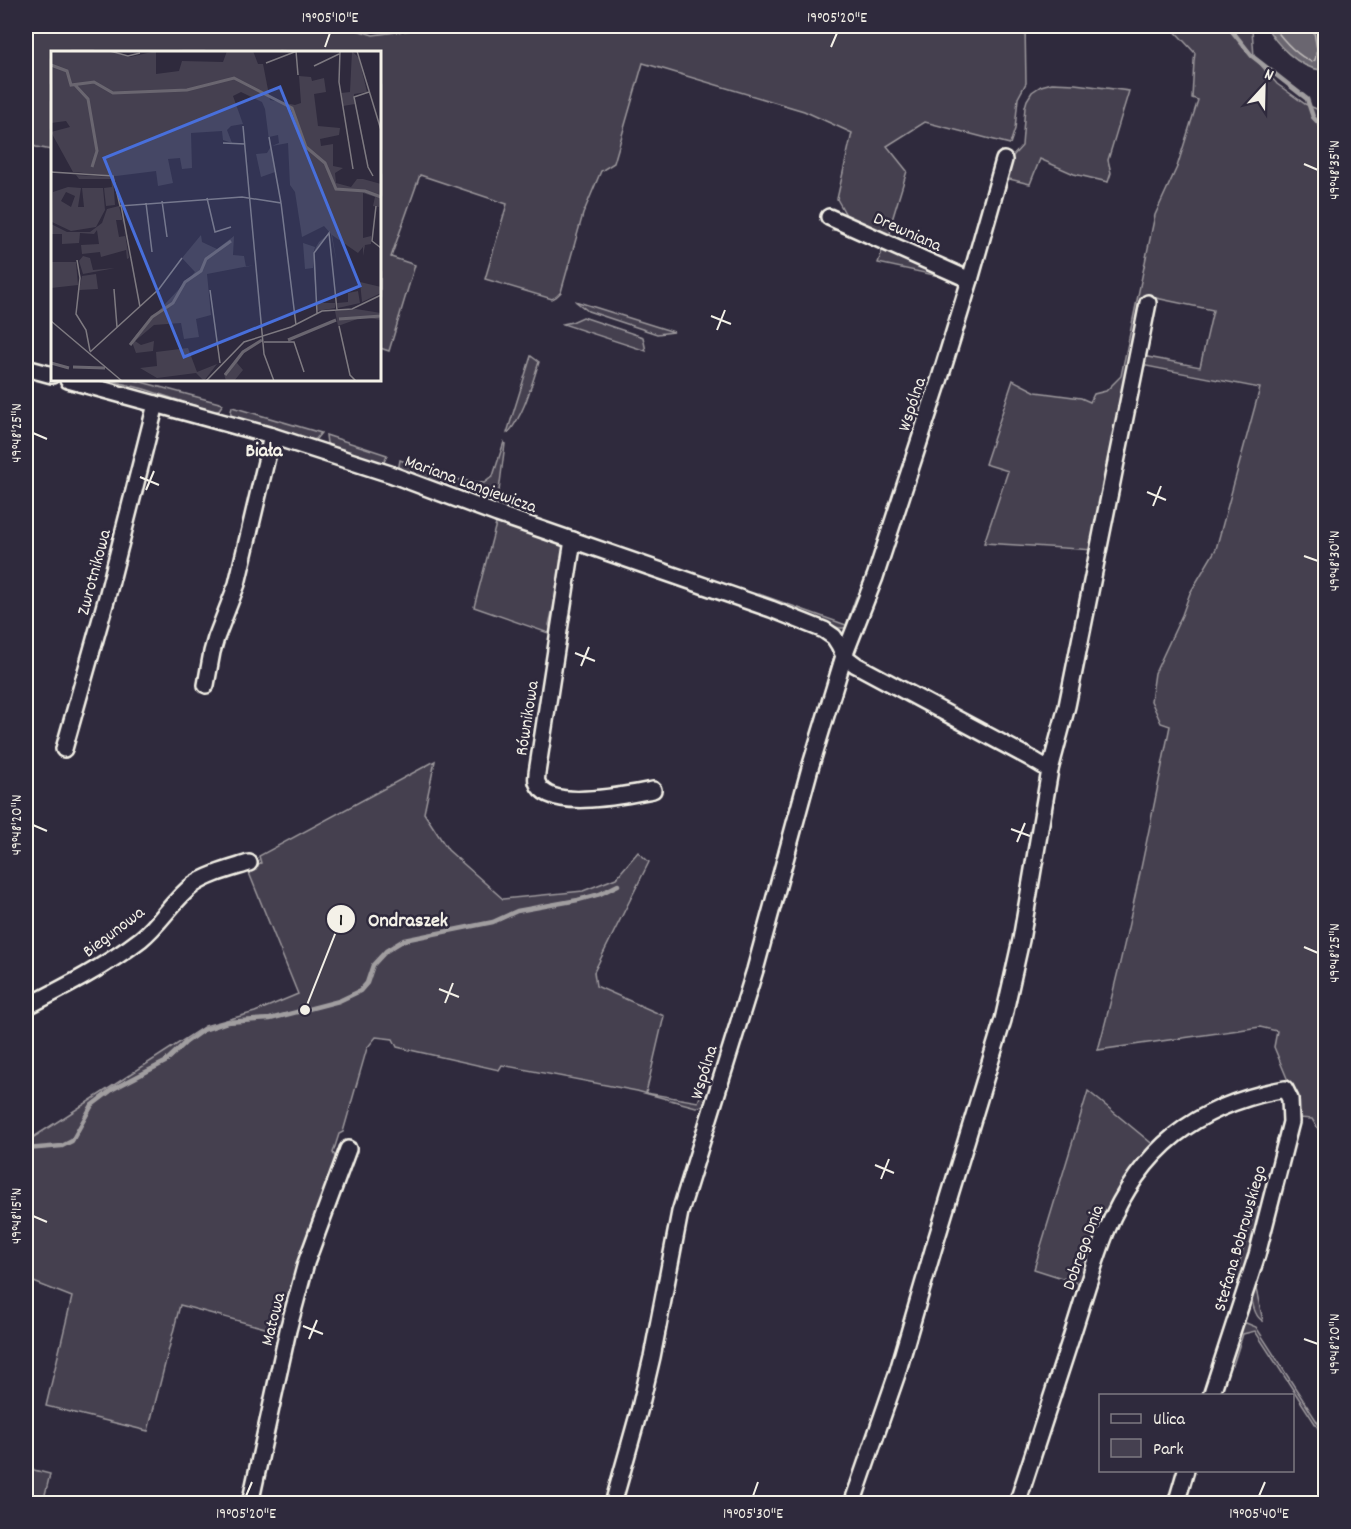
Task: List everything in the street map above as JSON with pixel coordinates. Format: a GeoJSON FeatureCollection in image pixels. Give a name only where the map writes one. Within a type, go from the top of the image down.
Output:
{"type":"FeatureCollection","features":[{"type":"Feature","properties":{"kind":"street","name":"Wspólna"},"geometry":{"type":"LineString","coordinates":[[613,1503],[652,1357],[680,1212],[755,969],[810,768],[844,656],[875,577],[970,280],[1004,160]]}},
{"type":"Feature","properties":{"kind":"street","name":"Drewniana"},"geometry":{"type":"LineString","coordinates":[[829,217],[970,280]]}},
{"type":"Feature","properties":{"kind":"street"},"geometry":{"type":"LineString","coordinates":[[852,1503],[897,1374],[1003,1020],[1021,940],[1050,770],[1067,706],[1148,303]]}},
{"type":"Feature","properties":{"kind":"street"},"geometry":{"type":"LineString","coordinates":[[26,368],[51,375]]}},
{"type":"Feature","properties":{"kind":"street","name":"Mariana Langiewicza"},"geometry":{"type":"LineString","coordinates":[[72,381],[272,436],[390,474],[808,622],[834,637],[844,656]]}},
{"type":"Feature","properties":{"kind":"street","name":"Zwrotnikowa"},"geometry":{"type":"LineString","coordinates":[[64,749],[107,597],[156,404]]}},
{"type":"Feature","properties":{"kind":"street"},"geometry":{"type":"LineString","coordinates":[[206,685],[216,638],[237,584],[272,436]]}},
{"type":"Feature","properties":{"kind":"street","name":"Równikowa"},"geometry":{"type":"LineString","coordinates":[[573,540],[537,783],[548,793],[576,800],[594,800],[653,790]]}},
{"type":"Feature","properties":{"kind":"street"},"geometry":{"type":"LineString","coordinates":[[844,656],[856,665],[1050,770]]}},
{"type":"Feature","properties":{"kind":"street","name":"Biegunowa"},"geometry":{"type":"LineString","coordinates":[[26,1007],[95,969],[142,938],[193,885],[213,875],[249,863]]}},
{"type":"Feature","properties":{"kind":"street","name":"Stefana Bobrowskiego"},"geometry":{"type":"LineString","coordinates":[[1211,1394],[1257,1256],[1291,1122],[1290,1099],[1285,1089]]}},
{"type":"Feature","properties":{"kind":"street","name":"Dobrego Dnia"},"geometry":{"type":"LineString","coordinates":[[1017,1503],[1098,1253],[1117,1208],[1131,1184],[1158,1150],[1194,1121],[1215,1109],[1243,1099],[1285,1089]]}},
{"type":"Feature","properties":{"kind":"street","name":"Matowa"},"geometry":{"type":"LineString","coordinates":[[250,1503],[306,1263],[348,1149]]}},
{"type":"Feature","properties":{"kind":"street"},"geometry":{"type":"LineString","coordinates":[[1176,1503],[1185,1472]]}},
{"type":"Feature","properties":{"kind":"green space"},"geometry":{"type":"Polygon","coordinates":[[[26,26],[344,26],[373,35],[419,29],[418,26],[1025,26],[1026,83],[1018,98],[1015,129],[1010,144],[925,122],[887,146],[907,171],[893,217],[889,240],[850,222],[837,199],[852,133],[804,111],[643,63],[614,163],[601,171],[583,214],[561,292],[556,297],[552,299],[485,279],[507,204],[420,175],[391,257],[415,265],[389,351],[381,348],[381,51],[51,51],[51,150],[26,142],[26,26]]]}},
{"type":"Feature","properties":{"kind":"green space"},"geometry":{"type":"Polygon","coordinates":[[[1170,26],[1254,26],[1252,29],[1254,57],[1277,84],[1305,104],[1326,113],[1325,1140],[1312,1119],[1299,1118],[1256,1289],[1263,1321],[1256,1313],[1251,1293],[1294,1095],[1274,1047],[1277,1031],[1260,1027],[1098,1050],[1128,929],[1170,726],[1161,723],[1151,701],[1155,673],[1190,593],[1216,549],[1260,388],[1141,365],[1142,356],[1200,367],[1213,310],[1146,296],[1094,550],[984,543],[1008,471],[985,464],[1013,380],[1036,392],[1081,398],[1090,402],[1094,394],[1106,391],[1121,376],[1155,215],[1177,167],[1198,100],[1192,98],[1195,53],[1170,26]]]}},
{"type":"Feature","properties":{"kind":"green space"},"geometry":{"type":"Polygon","coordinates":[[[1052,83],[1129,91],[1108,160],[1111,173],[1108,182],[1074,174],[1040,159],[1030,184],[1005,178],[1013,156],[1022,146],[1027,100],[1032,92],[1052,83]]]}},
{"type":"Feature","properties":{"kind":"green space"},"geometry":{"type":"Polygon","coordinates":[[[838,227],[952,279],[878,263],[883,248],[838,229],[832,231],[833,228],[838,227]]]}},
{"type":"Feature","properties":{"kind":"green space"},"geometry":{"type":"Polygon","coordinates":[[[575,301],[674,332],[657,334],[588,311],[575,301]]]}},
{"type":"Feature","properties":{"kind":"green space"},"geometry":{"type":"Polygon","coordinates":[[[583,317],[643,337],[646,351],[563,324],[583,317]]]}},
{"type":"Feature","properties":{"kind":"green space"},"geometry":{"type":"Polygon","coordinates":[[[531,356],[539,362],[523,407],[515,424],[507,433],[531,356]]]}},
{"type":"Feature","properties":{"kind":"green space"},"geometry":{"type":"Polygon","coordinates":[[[112,381],[138,381],[223,404],[218,411],[214,412],[112,381]]]}},
{"type":"Feature","properties":{"kind":"green space"},"geometry":{"type":"Polygon","coordinates":[[[232,407],[321,433],[316,439],[309,441],[230,416],[232,407]]]}},
{"type":"Feature","properties":{"kind":"green space"},"geometry":{"type":"Polygon","coordinates":[[[326,435],[387,455],[381,465],[330,448],[326,435]]]}},
{"type":"Feature","properties":{"kind":"green space"},"geometry":{"type":"Polygon","coordinates":[[[504,442],[499,491],[493,501],[487,503],[398,471],[400,460],[454,479],[484,483],[493,476],[504,442]]]}},
{"type":"Feature","properties":{"kind":"green space"},"geometry":{"type":"Polygon","coordinates":[[[497,520],[557,541],[565,552],[556,602],[549,625],[554,635],[474,607],[497,520]]]}},
{"type":"Feature","properties":{"kind":"green space"},"geometry":{"type":"Polygon","coordinates":[[[759,594],[846,625],[856,597],[857,600],[848,626],[839,628],[759,597],[759,594]]]}},
{"type":"Feature","properties":{"kind":"green space"},"geometry":{"type":"Polygon","coordinates":[[[435,761],[424,813],[448,850],[503,899],[583,891],[616,878],[638,852],[649,862],[594,972],[596,986],[664,1016],[646,1093],[698,1102],[701,1094],[707,1096],[707,1103],[696,1107],[637,1091],[502,1065],[499,1070],[397,1047],[393,1039],[376,1037],[367,1048],[343,1132],[339,1134],[333,1153],[340,1164],[283,1323],[278,1324],[276,1331],[180,1305],[148,1431],[46,1406],[72,1297],[26,1279],[26,1142],[205,1026],[255,1012],[298,994],[247,868],[261,863],[259,856],[435,761]]]}},
{"type":"Feature","properties":{"kind":"green space"},"geometry":{"type":"Polygon","coordinates":[[[1088,1091],[1156,1147],[1081,1284],[1034,1269],[1088,1091]]]}},
{"type":"Feature","properties":{"kind":"green space"},"geometry":{"type":"Polygon","coordinates":[[[1255,1207],[1264,1214],[1244,1279],[1234,1282],[1255,1207]]]}},
{"type":"Feature","properties":{"kind":"green space"},"geometry":{"type":"Polygon","coordinates":[[[1246,1323],[1256,1327],[1325,1434],[1325,1439],[1255,1331],[1243,1334],[1233,1365],[1226,1362],[1241,1325],[1246,1323]]]}},
{"type":"Feature","properties":{"kind":"green space"},"geometry":{"type":"Polygon","coordinates":[[[26,1468],[50,1474],[43,1503],[26,1503],[26,1468]]]}},
{"type":"Feature","properties":{"kind":"water"},"geometry":{"type":"Polygon","coordinates":[[[1266,26],[1319,26],[1323,50],[1320,70],[1288,54],[1266,26]]]}},
{"type":"Feature","properties":{"kind":"waterway"},"geometry":{"type":"LineString","coordinates":[[1228,26],[1252,56],[1307,99],[1313,117],[1326,131]]}},
{"type":"Feature","properties":{"kind":"waterway"},"geometry":{"type":"LineString","coordinates":[[26,1149],[62,1146],[72,1141],[92,1105],[113,1089],[165,1062],[203,1030],[227,1022],[270,1019],[339,1001],[360,991],[367,983],[373,965],[386,951],[404,940],[493,922],[517,911],[578,900],[600,894],[618,885]]}},
{"type":"Feature","properties":{"kind":"place","name":"Ondraszek"},"geometry":{"type":"Point","coordinates":[305,1010]}},
{"type":"Feature","properties":{"kind":"district","name":"Biała"},"geometry":{"type":"Point","coordinates":[264,449]}}]}
